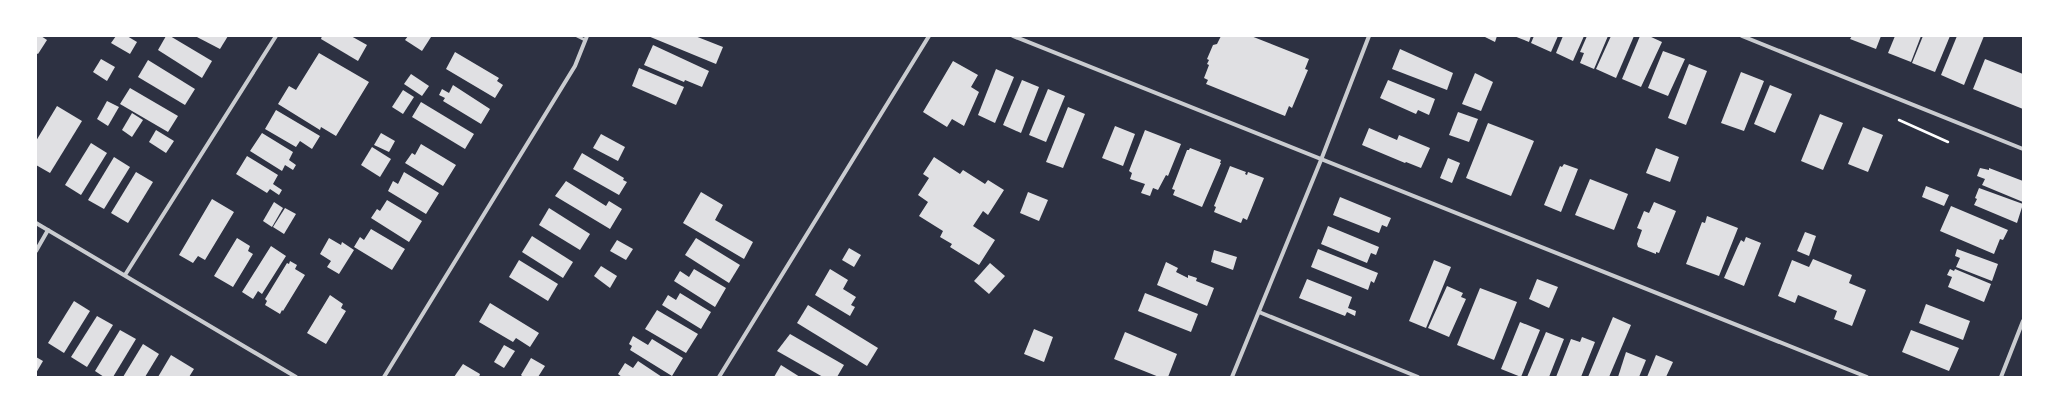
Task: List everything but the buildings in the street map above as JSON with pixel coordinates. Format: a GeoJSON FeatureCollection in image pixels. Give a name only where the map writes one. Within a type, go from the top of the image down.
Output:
{"type":"FeatureCollection","features":[{"type":"Feature","properties":{"kind":"street"},"geometry":{"type":"LineString","coordinates":[[125,276],[276,36]]}},
{"type":"Feature","properties":{"kind":"street"},"geometry":{"type":"LineString","coordinates":[[719,377],[929,36]]}},
{"type":"Feature","properties":{"kind":"street"},"geometry":{"type":"LineString","coordinates":[[1013,36],[1867,377]]}},
{"type":"Feature","properties":{"kind":"street"},"geometry":{"type":"LineString","coordinates":[[1232,377],[1321,160],[1369,36]]}},
{"type":"Feature","properties":{"kind":"street"},"geometry":{"type":"LineString","coordinates":[[1742,36],[2023,148]]}},
{"type":"Feature","properties":{"kind":"street"},"geometry":{"type":"LineString","coordinates":[[384,377],[575,66],[586,38]]}},
{"type":"Feature","properties":{"kind":"street"},"geometry":{"type":"LineString","coordinates":[[36,223],[296,377]]}},
{"type":"Feature","properties":{"kind":"street"},"geometry":{"type":"LineString","coordinates":[[36,251],[48,230]]}},
{"type":"Feature","properties":{"kind":"street"},"geometry":{"type":"LineString","coordinates":[[1259,312],[1418,377]]}},
{"type":"Feature","properties":{"kind":"street"},"geometry":{"type":"LineString","coordinates":[[2000,377],[2023,321]]}},
{"type":"Feature","properties":{"kind":"lane"},"geometry":{"type":"LineString","coordinates":[[577,36],[586,38]]}},
{"type":"Feature","properties":{"kind":"path"},"geometry":{"type":"LineString","coordinates":[[1899,120],[1948,142]]}}]}
